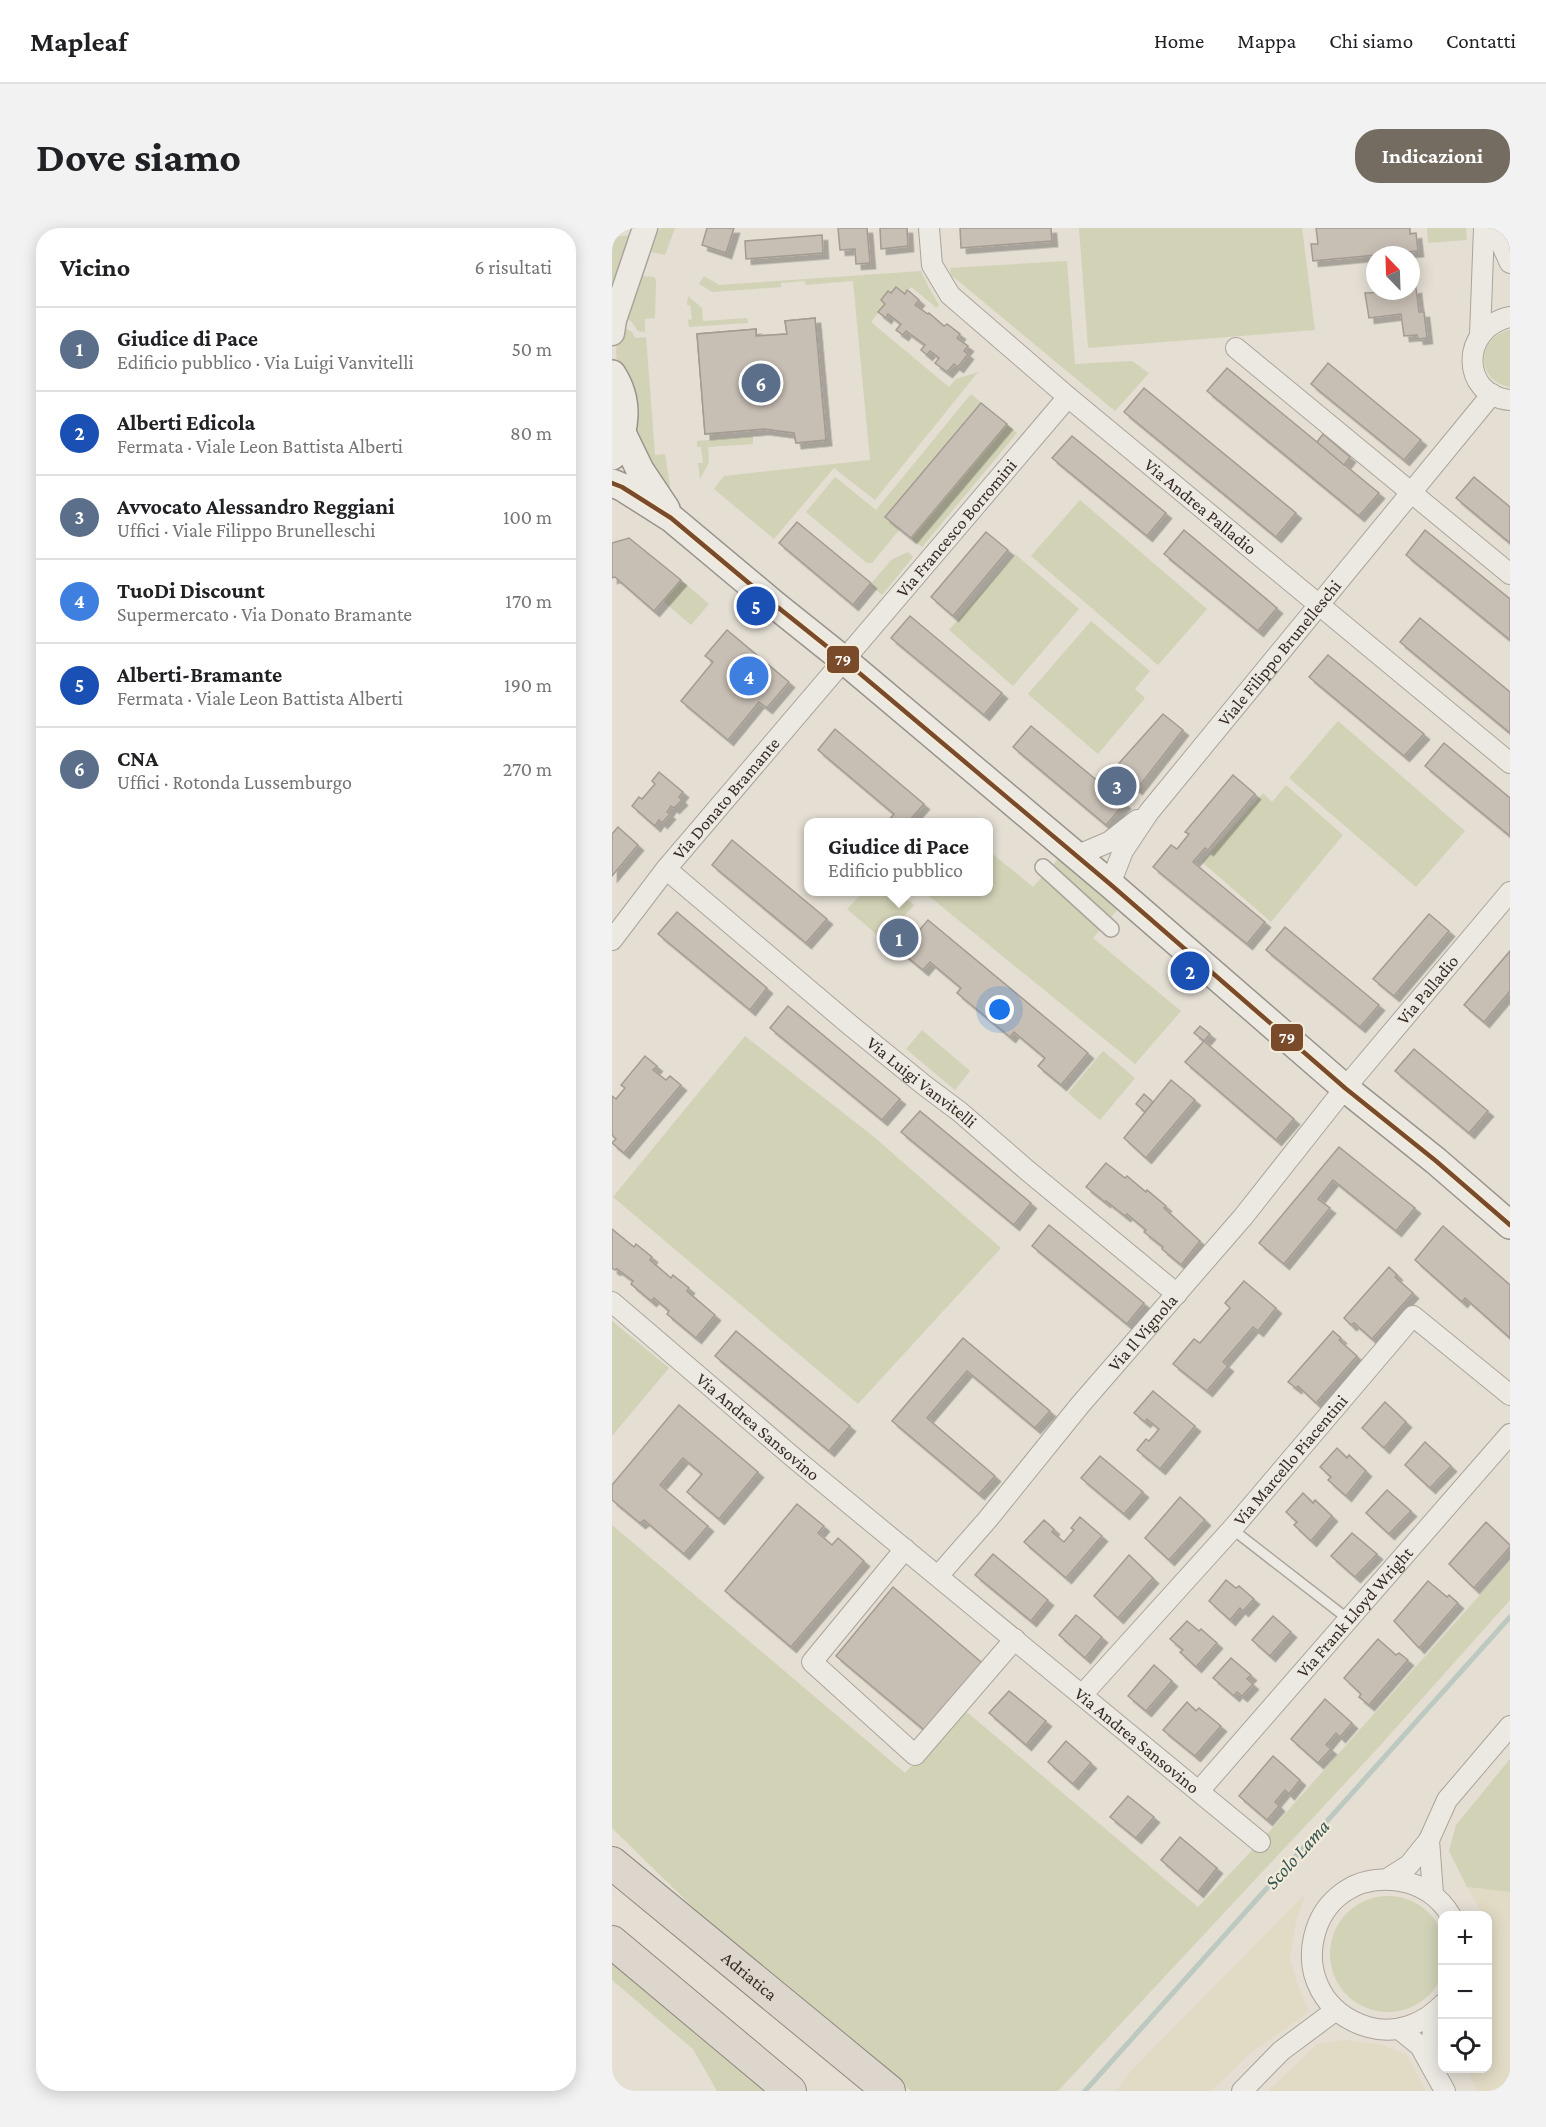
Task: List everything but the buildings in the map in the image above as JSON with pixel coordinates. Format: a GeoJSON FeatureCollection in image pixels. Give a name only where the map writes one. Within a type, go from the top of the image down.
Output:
{"type":"FeatureCollection","features":[{"type":"Feature","properties":{"kind":"highway"},"geometry":{"type":"LineString","coordinates":[[612,1847],[619,1875]]}},
{"type":"Feature","properties":{"kind":"highway","name":"Adriatica"},"geometry":{"type":"LineString","coordinates":[[619,1875],[862,2091]]}},
{"type":"Feature","properties":{"kind":"highway","name":"Adriatica"},"geometry":{"type":"LineString","coordinates":[[619,1875],[889,2091]]}},
{"type":"Feature","properties":{"kind":"highway"},"geometry":{"type":"LineString","coordinates":[[612,1942],[790,2091]]}},
{"type":"Feature","properties":{"kind":"main road"},"geometry":{"type":"LineString","coordinates":[[613,372],[623,398],[624,421],[617,444],[640,470],[671,518]]}},
{"type":"Feature","properties":{"kind":"main road"},"geometry":{"type":"LineString","coordinates":[[612,483],[671,518],[845,661],[1110,884],[1345,1088],[1436,1161],[1510,1225]]}},
{"type":"Feature","properties":{"kind":"main road"},"geometry":{"type":"LineString","coordinates":[[1436,1161],[1510,1204]]}},
{"type":"Feature","properties":{"kind":"street"},"geometry":{"type":"LineString","coordinates":[[612,333],[614,320],[645,228]]}},
{"type":"Feature","properties":{"kind":"street","name":"Via Andrea Palladio"},"geometry":{"type":"LineString","coordinates":[[929,228],[932,265],[950,295],[1318,606],[1510,763]]}},
{"type":"Feature","properties":{"kind":"street"},"geometry":{"type":"LineString","coordinates":[[1484,228],[1480,334],[1474,347],[1473,367],[1481,385],[1501,397]]}},
{"type":"Feature","properties":{"kind":"street"},"geometry":{"type":"LineString","coordinates":[[1494,228],[1510,263]]}},
{"type":"Feature","properties":{"kind":"street"},"geometry":{"type":"LineString","coordinates":[[1480,334],[1494,323],[1510,318]]}},
{"type":"Feature","properties":{"kind":"street"},"geometry":{"type":"LineString","coordinates":[[1236,348],[1510,574]]}},
{"type":"Feature","properties":{"kind":"street","name":"Via Francesco Borromini"},"geometry":{"type":"LineString","coordinates":[[845,661],[1068,397]]}},
{"type":"Feature","properties":{"kind":"street","name":"Viale Filippo Brunelleschi"},"geometry":{"type":"LineString","coordinates":[[1110,884],[1123,850],[1149,812],[1410,493],[1501,397]]}},
{"type":"Feature","properties":{"kind":"street","name":"Via Donato Bramante"},"geometry":{"type":"LineString","coordinates":[[612,940],[666,869],[845,661]]}},
{"type":"Feature","properties":{"kind":"street","name":"Viale Filippo Brunelleschi"},"geometry":{"type":"LineString","coordinates":[[1076,856],[1109,842],[1149,812]]}},
{"type":"Feature","properties":{"kind":"street"},"geometry":{"type":"LineString","coordinates":[[1043,867],[1111,929]]}},
{"type":"Feature","properties":{"kind":"street","name":"Via Luigi Vanvitelli"},"geometry":{"type":"LineString","coordinates":[[666,869],[850,1025],[960,1112],[1177,1294]]}},
{"type":"Feature","properties":{"kind":"street","name":"Via Palladio"},"geometry":{"type":"LineString","coordinates":[[1345,1088],[1510,892]]}},
{"type":"Feature","properties":{"kind":"street","name":"Via Il Vignola"},"geometry":{"type":"LineString","coordinates":[[938,1576],[981,1528],[1080,1405],[1243,1217],[1345,1088]]}},
{"type":"Feature","properties":{"kind":"street","name":"Via Andrea Sansovino"},"geometry":{"type":"LineString","coordinates":[[612,1302],[794,1458],[1260,1842]]}},
{"type":"Feature","properties":{"kind":"street","name":"Via Marcello Piacentini"},"geometry":{"type":"LineString","coordinates":[[1082,1695],[1232,1529],[1413,1316],[1510,1395]]}},
{"type":"Feature","properties":{"kind":"street","name":"Via Frank Lloyd Wright"},"geometry":{"type":"LineString","coordinates":[[1198,1791],[1510,1434]]}},
{"type":"Feature","properties":{"kind":"street"},"geometry":{"type":"LineString","coordinates":[[905,1549],[812,1662],[915,1755],[1015,1639]]}},
{"type":"Feature","properties":{"kind":"street"},"geometry":{"type":"LineString","coordinates":[[1387,1879],[1409,1865],[1430,1840],[1447,1800],[1510,1726]]}},
{"type":"Feature","properties":{"kind":"street"},"geometry":{"type":"LineString","coordinates":[[1430,1840],[1433,1894]]}},
{"type":"Feature","properties":{"kind":"street"},"geometry":{"type":"LineString","coordinates":[[1438,2008],[1418,2023],[1399,2029],[1376,2029],[1354,2022],[1336,2010],[1321,1992],[1313,1972],[1311,1949],[1316,1927],[1327,1907],[1344,1892],[1365,1882],[1387,1879],[1411,1883],[1433,1894],[1448,1911]]}},
{"type":"Feature","properties":{"kind":"street"},"geometry":{"type":"LineString","coordinates":[[1438,2008],[1432,2044],[1441,2083]]}},
{"type":"Feature","properties":{"kind":"street"},"geometry":{"type":"LineString","coordinates":[[1242,2091],[1281,2051],[1336,2010]]}},
{"type":"Feature","properties":{"kind":"street"},"geometry":{"type":"LineString","coordinates":[[1399,2029],[1420,2046],[1441,2083]]}},
{"type":"Feature","properties":{"kind":"lane"},"geometry":{"type":"LineString","coordinates":[[1232,1529],[1348,1619]]}},
{"type":"Feature","properties":{"kind":"shaded area"},"geometry":{"type":"Polygon","coordinates":[[[1467,1887],[1510,1892],[1510,2091],[1477,2091],[1469,2073],[1492,2073],[1492,1911],[1480,1911],[1467,1887]]]}},
{"type":"Feature","properties":{"kind":"shaded area"},"geometry":{"type":"Polygon","coordinates":[[[1306,1893],[1296,1922],[1290,1957],[1297,1983],[1309,2012],[1248,2055],[1211,2091],[1116,2091],[1131,2071],[1306,1893]]]}},
{"type":"Feature","properties":{"kind":"shaded area"},"geometry":{"type":"Polygon","coordinates":[[[1345,2040],[1383,2045],[1407,2055],[1426,2091],[1268,2091],[1318,2044],[1345,2040]]]}},
{"type":"Feature","properties":{"kind":"green space"},"geometry":{"type":"Polygon","coordinates":[[[660,228],[675,228],[665,255],[651,252],[660,228]]]}},
{"type":"Feature","properties":{"kind":"green space"},"geometry":{"type":"Polygon","coordinates":[[[1079,228],[1302,228],[1315,330],[1088,348],[1079,228]]]}},
{"type":"Feature","properties":{"kind":"green space"},"geometry":{"type":"Polygon","coordinates":[[[1427,228],[1466,228],[1467,240],[1428,243],[1427,228]]]}},
{"type":"Feature","properties":{"kind":"green space"},"geometry":{"type":"Polygon","coordinates":[[[634,235],[612,306],[612,237],[634,235]]]}},
{"type":"Feature","properties":{"kind":"green space"},"geometry":{"type":"Polygon","coordinates":[[[1067,261],[1075,364],[1132,361],[1149,373],[1115,411],[951,275],[950,268],[1067,261]]]}},
{"type":"Feature","properties":{"kind":"green space"},"geometry":{"type":"Polygon","coordinates":[[[921,271],[939,305],[937,308],[911,287],[905,294],[896,287],[891,293],[888,291],[881,300],[885,304],[871,322],[949,387],[956,379],[978,372],[875,500],[834,468],[774,539],[714,489],[724,476],[870,460],[853,281],[806,285],[805,281],[781,283],[781,287],[712,292],[699,284],[704,276],[719,285],[921,271]]]}},
{"type":"Feature","properties":{"kind":"green space"},"geometry":{"type":"Polygon","coordinates":[[[642,276],[654,277],[656,280],[655,318],[645,319],[645,332],[638,331],[631,321],[625,318],[642,276]]]}},
{"type":"Feature","properties":{"kind":"green space"},"geometry":{"type":"Polygon","coordinates":[[[688,296],[702,308],[703,321],[747,318],[748,323],[689,327],[688,320],[692,319],[690,305],[687,305],[688,296]]]}},
{"type":"Feature","properties":{"kind":"green space"},"geometry":{"type":"Polygon","coordinates":[[[619,325],[632,332],[635,338],[646,337],[655,455],[665,454],[671,493],[637,445],[630,393],[617,361],[619,325]]]}},
{"type":"Feature","properties":{"kind":"green space"},"geometry":{"type":"Polygon","coordinates":[[[1510,330],[1510,387],[1490,377],[1484,359],[1491,341],[1499,334],[1510,330]]]}},
{"type":"Feature","properties":{"kind":"green space"},"geometry":{"type":"Polygon","coordinates":[[[971,394],[1017,433],[922,547],[900,529],[872,563],[867,563],[806,512],[835,477],[876,510],[971,394]]]}},
{"type":"Feature","properties":{"kind":"green space"},"geometry":{"type":"Polygon","coordinates":[[[753,436],[753,444],[708,447],[709,462],[700,479],[698,463],[703,463],[701,447],[697,447],[697,441],[753,436]]]}},
{"type":"Feature","properties":{"kind":"green space"},"geometry":{"type":"Polygon","coordinates":[[[1080,500],[1207,609],[1158,665],[1031,556],[1080,500]]]}},
{"type":"Feature","properties":{"kind":"green space"},"geometry":{"type":"Polygon","coordinates":[[[908,552],[913,557],[882,595],[870,585],[891,560],[908,552]]]}},
{"type":"Feature","properties":{"kind":"green space"},"geometry":{"type":"Polygon","coordinates":[[[1015,554],[1079,609],[1013,686],[949,630],[1015,554]]]}},
{"type":"Feature","properties":{"kind":"green space"},"geometry":{"type":"Polygon","coordinates":[[[681,580],[709,604],[691,625],[663,601],[681,580]]]}},
{"type":"Feature","properties":{"kind":"green space"},"geometry":{"type":"Polygon","coordinates":[[[1091,621],[1150,671],[1135,689],[1145,698],[1098,754],[1028,694],[1091,621]]]}},
{"type":"Feature","properties":{"kind":"green space"},"geometry":{"type":"Polygon","coordinates":[[[1338,721],[1465,831],[1416,887],[1289,778],[1338,721]]]}},
{"type":"Feature","properties":{"kind":"green space"},"geometry":{"type":"Polygon","coordinates":[[[1286,785],[1343,835],[1271,922],[1202,862],[1263,793],[1272,802],[1286,785]]]}},
{"type":"Feature","properties":{"kind":"green space"},"geometry":{"type":"Polygon","coordinates":[[[993,854],[1033,887],[1058,859],[1117,910],[1093,938],[1181,1011],[1135,1064],[929,896],[993,896],[993,854]]]}},
{"type":"Feature","properties":{"kind":"green space"},"geometry":{"type":"Polygon","coordinates":[[[859,896],[904,896],[914,905],[883,940],[847,909],[859,896]]]}},
{"type":"Feature","properties":{"kind":"green space"},"geometry":{"type":"Polygon","coordinates":[[[922,1030],[970,1071],[955,1090],[906,1049],[922,1030]]]}},
{"type":"Feature","properties":{"kind":"green space"},"geometry":{"type":"Polygon","coordinates":[[[745,1036],[874,1137],[1001,1248],[858,1404],[613,1197],[745,1036]]]}},
{"type":"Feature","properties":{"kind":"green space"},"geometry":{"type":"Polygon","coordinates":[[[1103,1051],[1135,1078],[1100,1120],[1068,1093],[1103,1051]]]}},
{"type":"Feature","properties":{"kind":"green space"},"geometry":{"type":"Polygon","coordinates":[[[612,1321],[669,1368],[612,1436],[612,1321]]]}},
{"type":"Feature","properties":{"kind":"green space"},"geometry":{"type":"Polygon","coordinates":[[[612,1525],[905,1773],[962,1708],[1198,1907],[1260,1842],[1510,1561],[1510,1600],[1377,1749],[1058,2091],[911,2091],[708,1922],[612,1828],[612,1525]]]}},
{"type":"Feature","properties":{"kind":"green space"},"geometry":{"type":"Polygon","coordinates":[[[1510,1759],[1510,1892],[1467,1887],[1449,1851],[1456,1825],[1510,1759]]]}},
{"type":"Feature","properties":{"kind":"green space"},"geometry":{"type":"Polygon","coordinates":[[[1388,1896],[1410,1900],[1429,1913],[1438,1925],[1438,1983],[1429,1995],[1410,2008],[1388,2012],[1366,2008],[1347,1995],[1334,1976],[1330,1954],[1334,1932],[1347,1913],[1366,1900],[1388,1896]]]}},
{"type":"Feature","properties":{"kind":"green space"},"geometry":{"type":"Polygon","coordinates":[[[612,1956],[774,2091],[717,2091],[693,2049],[612,1980],[612,1956]]]}},
{"type":"Feature","properties":{"kind":"waterway","name":"Scolo Lama"},"geometry":{"type":"LineString","coordinates":[[1085,2091],[1510,1617]]}},
{"type":"Feature","properties":{"kind":"transit line","name":"79"},"geometry":{"type":"LineString","coordinates":[[612,483],[671,518],[845,661],[1110,884],[1345,1088],[1436,1161],[1510,1225]]}},
{"type":"Feature","properties":{"kind":"place","name":"CNA"},"geometry":{"type":"Point","coordinates":[761,383]}},
{"type":"Feature","properties":{"kind":"place","name":"Alberti-Bramante"},"geometry":{"type":"Point","coordinates":[756,606]}},
{"type":"Feature","properties":{"kind":"place","name":"TuoDi Discount"},"geometry":{"type":"Point","coordinates":[749,676]}},
{"type":"Feature","properties":{"kind":"place","name":"Avvocato Alessandro Reggiani"},"geometry":{"type":"Point","coordinates":[1117,786]}},
{"type":"Feature","properties":{"kind":"place","name":"Giudice di Pace"},"geometry":{"type":"Point","coordinates":[899,938]}},
{"type":"Feature","properties":{"kind":"place","name":"Alberti Edicola"},"geometry":{"type":"Point","coordinates":[1190,971]}}]}
